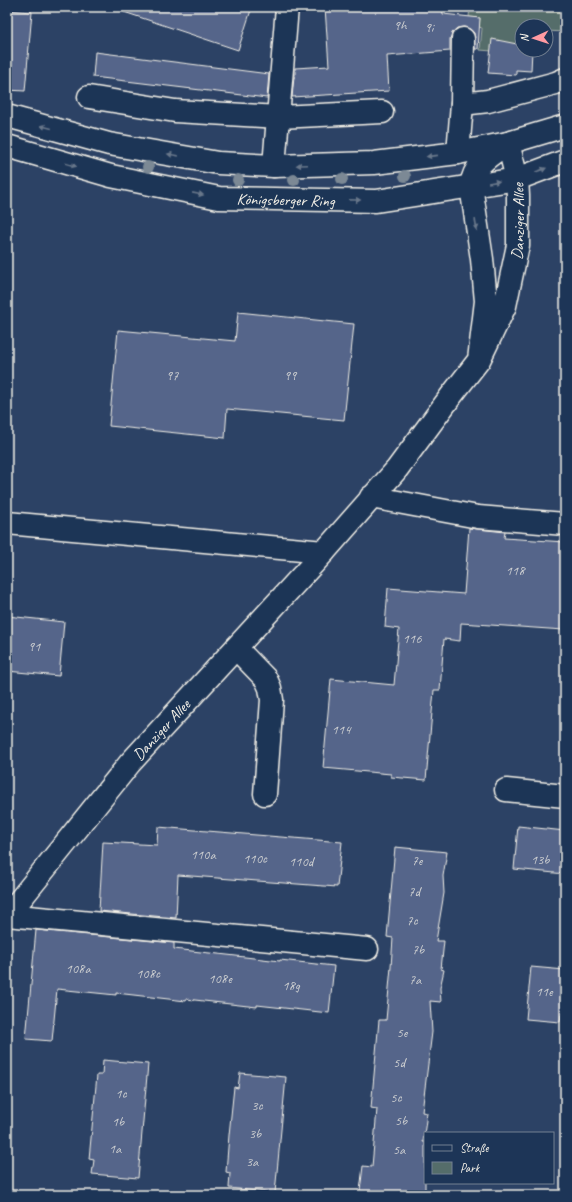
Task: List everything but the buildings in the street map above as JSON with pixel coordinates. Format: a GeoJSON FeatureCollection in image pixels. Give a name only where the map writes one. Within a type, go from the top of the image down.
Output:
{"type":"FeatureCollection","features":[{"type":"Feature","properties":{"kind":"street","name":"Königsberger Ring"},"geometry":{"type":"LineString","coordinates":[[274,166],[287,7]]}},
{"type":"Feature","properties":{"kind":"street"},"geometry":{"type":"LineString","coordinates":[[458,153],[462,104],[463,39]]}},
{"type":"Feature","properties":{"kind":"street"},"geometry":{"type":"LineString","coordinates":[[462,104],[488,101],[556,83],[565,79]]}},
{"type":"Feature","properties":{"kind":"street"},"geometry":{"type":"LineString","coordinates":[[89,97],[175,111],[279,117],[382,112]]}},
{"type":"Feature","properties":{"kind":"street","name":"Königsberger Ring"},"geometry":{"type":"LineString","coordinates":[[7,116],[109,144],[218,163],[274,166],[374,163],[458,153],[508,143],[565,126]]}},
{"type":"Feature","properties":{"kind":"street","name":"Danziger Allee"},"geometry":{"type":"LineString","coordinates":[[7,915],[130,763],[324,552],[371,497],[397,470],[450,396],[479,360],[505,306],[518,245],[517,179],[508,143],[480,164],[472,178],[471,186],[482,259],[486,301],[479,360]]}},
{"type":"Feature","properties":{"kind":"street","name":"Königsberger Ring"},"geometry":{"type":"LineString","coordinates":[[7,146],[111,176],[219,198],[376,201],[517,179],[565,161]]}},
{"type":"Feature","properties":{"kind":"street"},"geometry":{"type":"LineString","coordinates":[[371,497],[478,517],[565,524]]}},
{"type":"Feature","properties":{"kind":"street"},"geometry":{"type":"LineString","coordinates":[[7,523],[324,552]]}},
{"type":"Feature","properties":{"kind":"street"},"geometry":{"type":"LineString","coordinates":[[236,648],[266,679],[270,688],[272,700],[265,794]]}},
{"type":"Feature","properties":{"kind":"street"},"geometry":{"type":"LineString","coordinates":[[506,790],[565,796]]}},
{"type":"Feature","properties":{"kind":"street"},"geometry":{"type":"LineString","coordinates":[[7,915],[367,949]]}},
{"type":"Feature","properties":{"kind":"green space"},"geometry":{"type":"Polygon","coordinates":[[[470,7],[565,7],[565,32],[554,31],[554,18],[514,18],[514,49],[504,52],[480,50],[482,28],[479,27],[480,18],[469,17],[470,7]]]}}]}
